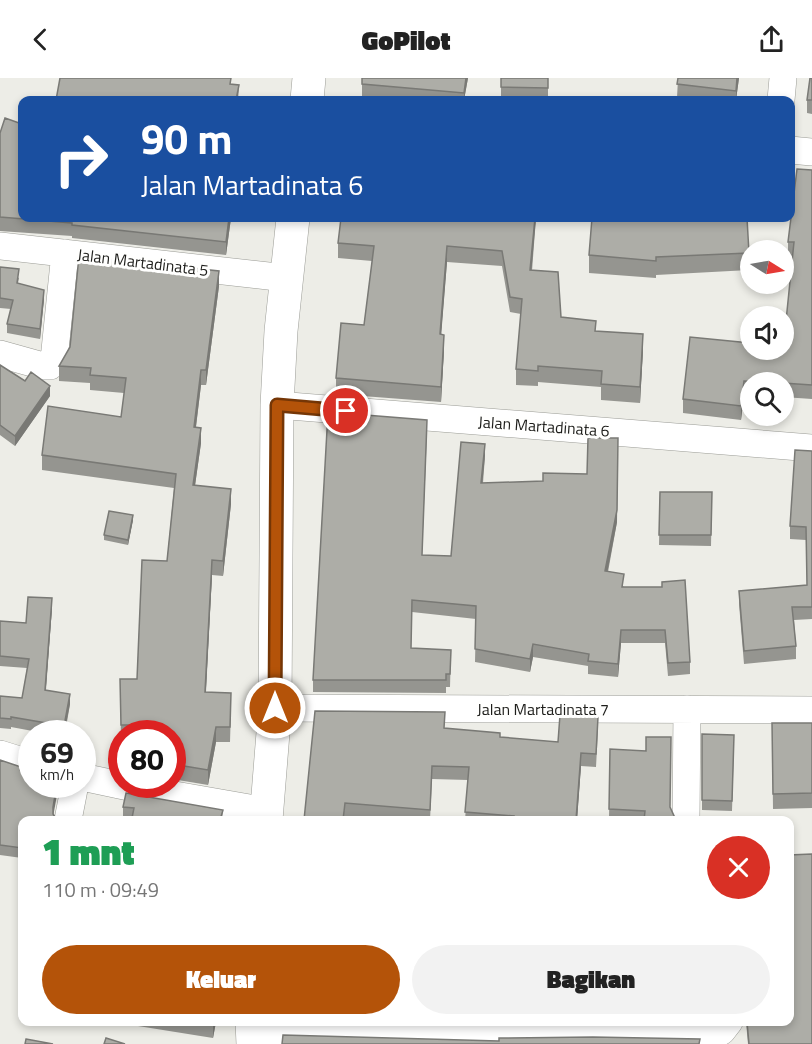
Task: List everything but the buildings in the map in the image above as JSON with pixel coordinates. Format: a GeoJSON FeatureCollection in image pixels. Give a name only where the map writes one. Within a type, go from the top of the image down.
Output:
{"type":"FeatureCollection","features":[{"type":"Feature","properties":{"kind":"highway"},"geometry":{"type":"LineString","coordinates":[[307,96],[309,78]]}},
{"type":"Feature","properties":{"kind":"highway"},"geometry":{"type":"LineString","coordinates":[[266,816],[275,708],[277,405],[293,222]]}},
{"type":"Feature","properties":{"kind":"street"},"geometry":{"type":"LineString","coordinates":[[781,96],[783,78]]}},
{"type":"Feature","properties":{"kind":"street"},"geometry":{"type":"LineString","coordinates":[[795,150],[812,152]]}},
{"type":"Feature","properties":{"kind":"street","name":"Jalan Martadinata 5"},"geometry":{"type":"LineString","coordinates":[[0,246],[286,278]]}},
{"type":"Feature","properties":{"kind":"street"},"geometry":{"type":"LineString","coordinates":[[0,354],[43,366],[50,366],[54,360],[65,253]]}},
{"type":"Feature","properties":{"kind":"street","name":"Jalan Martadinata 6"},"geometry":{"type":"LineString","coordinates":[[277,405],[812,447]]}},
{"type":"Feature","properties":{"kind":"street","name":"Jalan Martadinata 7"},"geometry":{"type":"LineString","coordinates":[[275,708],[812,710]]}},
{"type":"Feature","properties":{"kind":"street"},"geometry":{"type":"LineString","coordinates":[[686,816],[687,709]]}},
{"type":"Feature","properties":{"kind":"street"},"geometry":{"type":"LineString","coordinates":[[0,754],[18,760]]}},
{"type":"Feature","properties":{"kind":"street"},"geometry":{"type":"LineString","coordinates":[[96,780],[266,816]]}},
{"type":"Feature","properties":{"kind":"street"},"geometry":{"type":"LineString","coordinates":[[69,816],[72,798]]}},
{"type":"Feature","properties":{"kind":"street"},"geometry":{"type":"LineString","coordinates":[[251,1035],[410,1036],[593,1027],[721,1028]]}},
{"type":"Feature","properties":{"kind":"route"},"geometry":{"type":"LineString","coordinates":[[275,708],[277,405],[346,411]]}}]}
